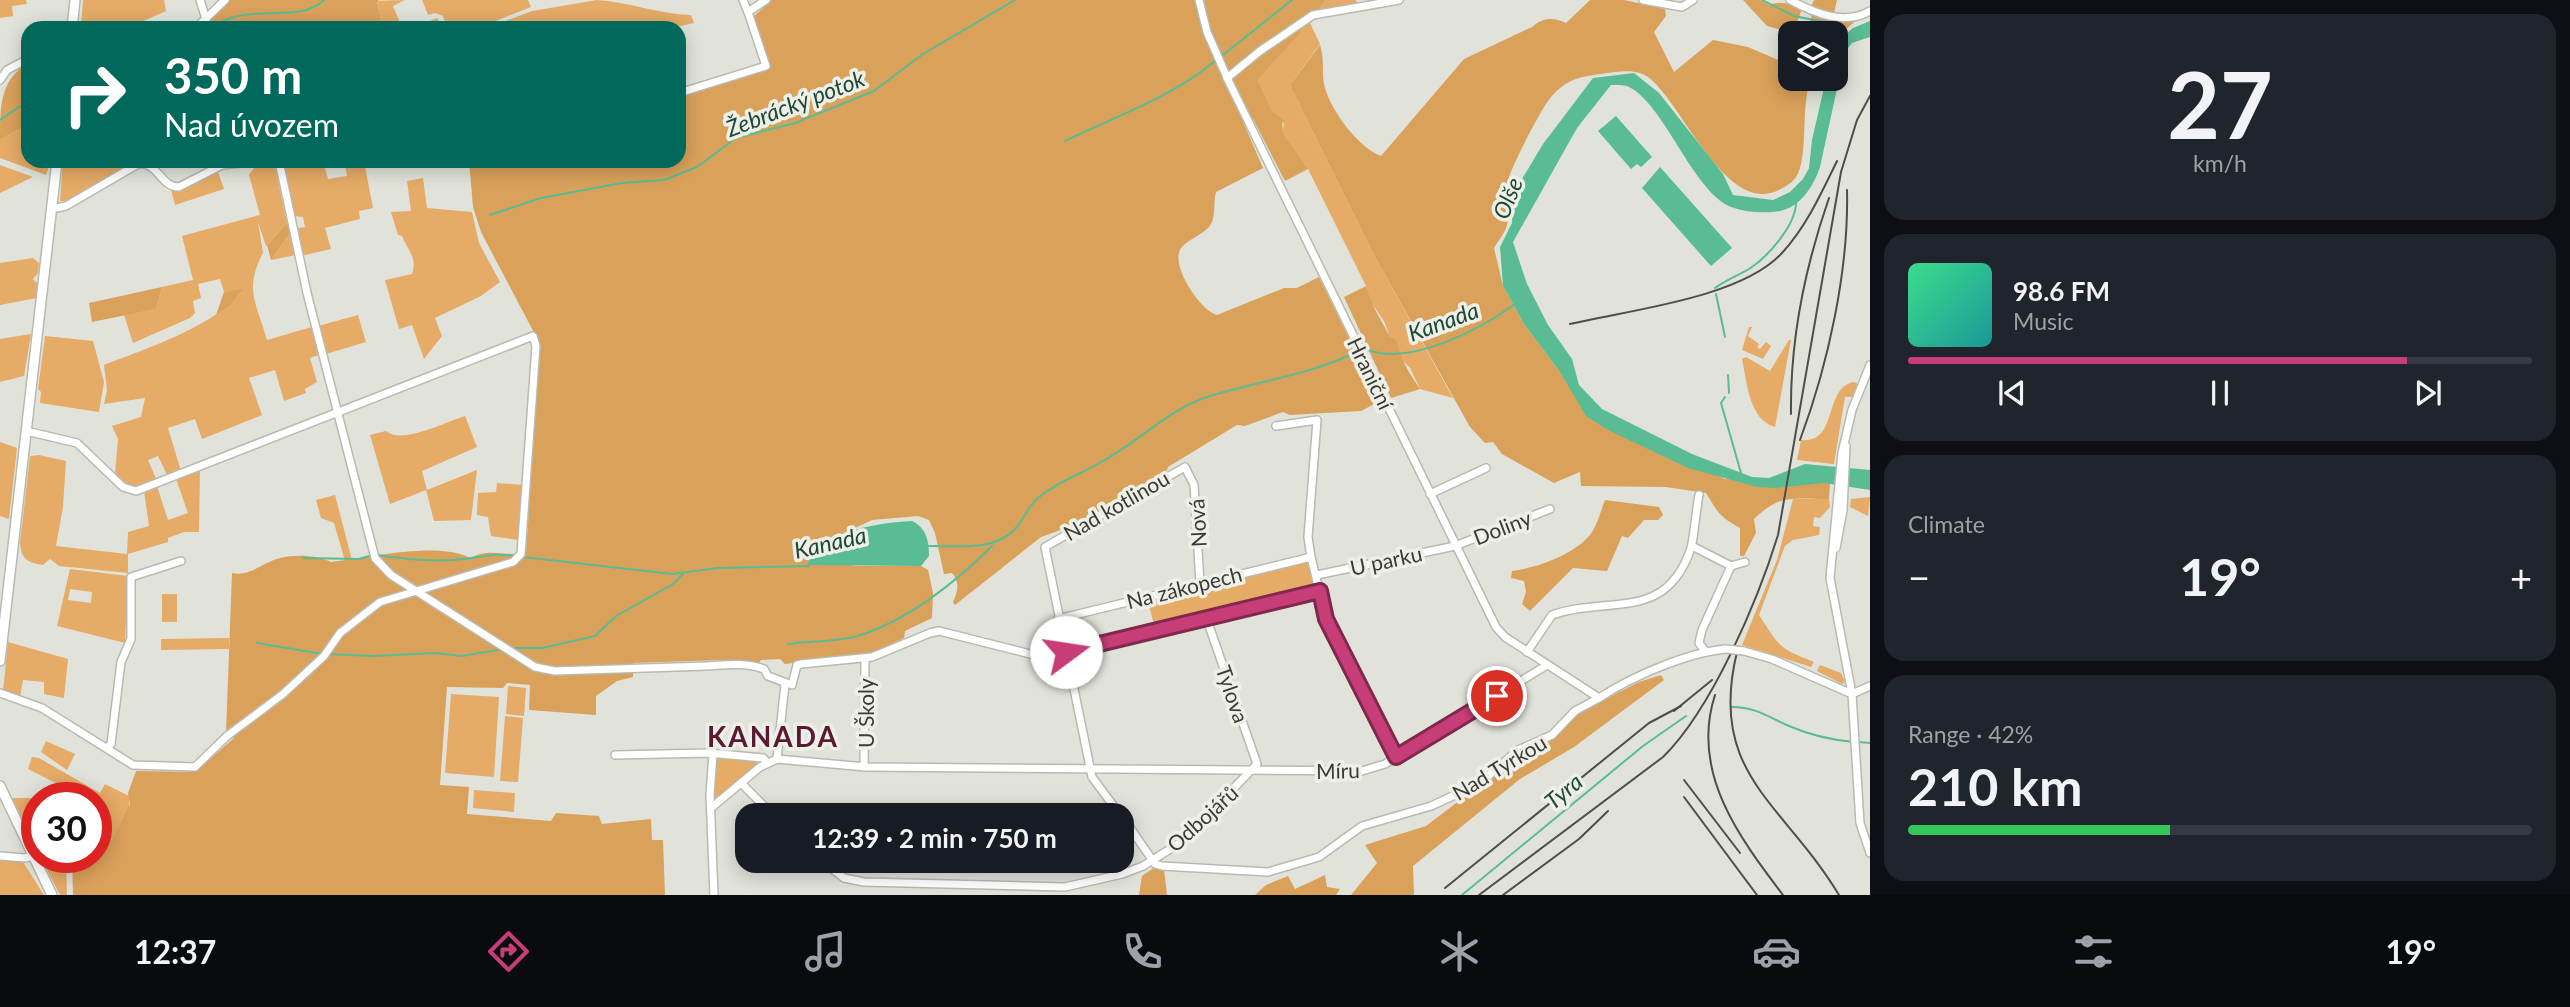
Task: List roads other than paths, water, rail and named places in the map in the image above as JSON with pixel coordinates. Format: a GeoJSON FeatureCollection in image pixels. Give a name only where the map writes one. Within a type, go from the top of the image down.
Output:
{"type":"FeatureCollection","features":[{"type":"Feature","properties":{"kind":"main road"},"geometry":{"type":"LineString","coordinates":[[73,21],[75,0]]}},
{"type":"Feature","properties":{"kind":"main road"},"geometry":{"type":"LineString","coordinates":[[0,661],[56,168]]}},
{"type":"Feature","properties":{"kind":"main road"},"geometry":{"type":"LineString","coordinates":[[0,786],[21,831]]}},
{"type":"Feature","properties":{"kind":"main road"},"geometry":{"type":"LineString","coordinates":[[41,873],[52,895]]}},
{"type":"Feature","properties":{"kind":"street"},"geometry":{"type":"LineString","coordinates":[[200,0],[206,19]]}},
{"type":"Feature","properties":{"kind":"street"},"geometry":{"type":"LineString","coordinates":[[204,21],[225,0]]}},
{"type":"Feature","properties":{"kind":"street"},"geometry":{"type":"LineString","coordinates":[[686,91],[766,66],[743,0]]}},
{"type":"Feature","properties":{"kind":"street"},"geometry":{"type":"LineString","coordinates":[[748,12],[766,0]]}},
{"type":"Feature","properties":{"kind":"street","name":"Hraniční"},"geometry":{"type":"LineString","coordinates":[[1199,0],[1207,32],[1228,80],[1496,627],[1548,665]]}},
{"type":"Feature","properties":{"kind":"street"},"geometry":{"type":"LineString","coordinates":[[1228,80],[1280,36],[1313,15],[1399,0]]}},
{"type":"Feature","properties":{"kind":"street"},"geometry":{"type":"LineString","coordinates":[[1643,0],[1682,7],[1693,0]]}},
{"type":"Feature","properties":{"kind":"street"},"geometry":{"type":"LineString","coordinates":[[1790,0],[1833,17],[1852,18],[1870,11]]}},
{"type":"Feature","properties":{"kind":"street"},"geometry":{"type":"LineString","coordinates":[[0,80],[6,70],[21,62]]}},
{"type":"Feature","properties":{"kind":"street"},"geometry":{"type":"LineString","coordinates":[[52,209],[66,206],[131,168]]}},
{"type":"Feature","properties":{"kind":"street"},"geometry":{"type":"LineString","coordinates":[[152,168],[167,184],[179,187],[216,168]]}},
{"type":"Feature","properties":{"kind":"street"},"geometry":{"type":"LineString","coordinates":[[280,168],[304,280],[375,558],[391,575],[535,667],[555,671],[706,666],[721,662],[756,666],[764,669],[768,676],[792,685],[797,665],[865,659],[930,633],[939,632],[1038,656],[1066,652],[1320,591]]}},
{"type":"Feature","properties":{"kind":"street"},"geometry":{"type":"LineString","coordinates":[[0,693],[42,708],[133,765],[200,764],[227,736],[283,694],[362,615],[388,597],[513,562],[521,554],[536,346],[533,336],[136,491],[123,486],[77,443],[60,436],[26,431]]}},
{"type":"Feature","properties":{"kind":"street"},"geometry":{"type":"LineString","coordinates":[[1870,365],[1852,410],[1845,442],[1840,507],[1830,578],[1853,694],[1860,823],[1870,853]]}},
{"type":"Feature","properties":{"kind":"street"},"geometry":{"type":"LineString","coordinates":[[1276,426],[1317,420],[1307,537],[1311,557],[1326,619],[1396,757]]}},
{"type":"Feature","properties":{"kind":"street","name":"Nad kotlinou"},"geometry":{"type":"LineString","coordinates":[[1058,619],[1045,553],[1047,544],[1185,467]]}},
{"type":"Feature","properties":{"kind":"street","name":"Nová"},"geometry":{"type":"LineString","coordinates":[[1185,467],[1194,485],[1200,583]]}},
{"type":"Feature","properties":{"kind":"street"},"geometry":{"type":"LineString","coordinates":[[1430,494],[1486,468]]}},
{"type":"Feature","properties":{"kind":"street"},"geometry":{"type":"LineString","coordinates":[[1527,652],[1552,615],[1652,599],[1668,588],[1692,546],[1699,495]]}},
{"type":"Feature","properties":{"kind":"street","name":"Doliny"},"geometry":{"type":"LineString","coordinates":[[1455,546],[1550,509]]}},
{"type":"Feature","properties":{"kind":"street","name":"U parku"},"geometry":{"type":"LineString","coordinates":[[1317,575],[1455,546]]}},
{"type":"Feature","properties":{"kind":"street"},"geometry":{"type":"LineString","coordinates":[[1692,546],[1730,569]]}},
{"type":"Feature","properties":{"kind":"street","name":"Na zákopech"},"geometry":{"type":"LineString","coordinates":[[1058,619],[1311,557]]}},
{"type":"Feature","properties":{"kind":"street"},"geometry":{"type":"LineString","coordinates":[[108,747],[111,744],[121,662],[131,639],[131,578],[181,561]]}},
{"type":"Feature","properties":{"kind":"street"},"geometry":{"type":"LineString","coordinates":[[1706,652],[1699,643],[1702,630],[1730,569],[1745,562]]}},
{"type":"Feature","properties":{"kind":"street","name":"Tylova"},"geometry":{"type":"LineString","coordinates":[[1206,617],[1258,764],[1254,770]]}},
{"type":"Feature","properties":{"kind":"street"},"geometry":{"type":"LineString","coordinates":[[1058,619],[1092,777],[1111,803]]}},
{"type":"Feature","properties":{"kind":"street"},"geometry":{"type":"LineString","coordinates":[[1548,665],[1599,698],[1622,683],[1706,652],[1724,649],[1744,651],[1772,659],[1853,694],[1870,686]]}},
{"type":"Feature","properties":{"kind":"street","name":"U Školy"},"geometry":{"type":"LineString","coordinates":[[864,767],[865,659]]}},
{"type":"Feature","properties":{"kind":"street","name":"Míru"},"geometry":{"type":"LineString","coordinates":[[767,762],[777,759],[864,767],[1362,771],[1396,757],[1548,665]]}},
{"type":"Feature","properties":{"kind":"street"},"geometry":{"type":"LineString","coordinates":[[777,759],[785,684]]}},
{"type":"Feature","properties":{"kind":"street","name":"Nad Tyrkou"},"geometry":{"type":"LineString","coordinates":[[1154,859],[1155,864],[1162,866],[1268,872],[1314,859],[1362,825],[1431,806],[1479,784],[1518,750],[1552,735],[1575,711],[1599,698]]}},
{"type":"Feature","properties":{"kind":"street"},"geometry":{"type":"LineString","coordinates":[[713,754],[711,808],[714,895]]}},
{"type":"Feature","properties":{"kind":"street"},"geometry":{"type":"LineString","coordinates":[[615,755],[713,754],[763,758],[767,762],[711,808]]}},
{"type":"Feature","properties":{"kind":"street","name":"Odbojářů"},"geometry":{"type":"LineString","coordinates":[[1134,868],[1183,841],[1254,770]]}},
{"type":"Feature","properties":{"kind":"street"},"geometry":{"type":"LineString","coordinates":[[741,783],[761,803]]}},
{"type":"Feature","properties":{"kind":"street"},"geometry":{"type":"LineString","coordinates":[[1134,833],[1154,859]]}},
{"type":"Feature","properties":{"kind":"street"},"geometry":{"type":"LineString","coordinates":[[0,856],[21,856]]}},
{"type":"Feature","properties":{"kind":"street","name":"Odbojářů"},"geometry":{"type":"LineString","coordinates":[[838,873],[844,878],[864,882],[1065,887],[1124,873]]}},
{"type":"Feature","properties":{"kind":"water"},"geometry":{"type":"Polygon","coordinates":[[[1870,21],[1870,37],[1852,43],[1848,48],[1848,32],[1870,21]]]}},
{"type":"Feature","properties":{"kind":"water"},"geometry":{"type":"Polygon","coordinates":[[[1634,73],[1659,93],[1723,174],[1733,195],[1773,200],[1790,192],[1803,179],[1809,168],[1812,140],[1823,91],[1837,91],[1820,167],[1803,197],[1782,211],[1752,212],[1731,207],[1717,198],[1704,184],[1666,127],[1640,95],[1627,86],[1611,85],[1577,128],[1513,242],[1527,284],[1548,325],[1572,359],[1579,385],[1602,409],[1692,454],[1752,477],[1769,478],[1805,464],[1870,470],[1870,490],[1824,483],[1776,488],[1757,487],[1688,468],[1608,430],[1586,416],[1560,372],[1524,324],[1503,286],[1500,247],[1512,223],[1513,194],[1543,144],[1593,78],[1634,73]]]}},
{"type":"Feature","properties":{"kind":"water"},"geometry":{"type":"Polygon","coordinates":[[[1616,116],[1652,157],[1641,167],[1637,164],[1631,169],[1598,131],[1616,116]]]}},
{"type":"Feature","properties":{"kind":"water"},"geometry":{"type":"Polygon","coordinates":[[[1660,167],[1732,248],[1711,266],[1642,188],[1660,167]]]}},
{"type":"Feature","properties":{"kind":"water"},"geometry":{"type":"Polygon","coordinates":[[[912,521],[921,527],[927,540],[929,556],[921,566],[808,565],[810,552],[833,538],[871,526],[912,521]]]}},
{"type":"Feature","properties":{"kind":"waterway"},"geometry":{"type":"LineString","coordinates":[[224,21],[241,15],[300,11],[313,8],[324,0]]}},
{"type":"Feature","properties":{"kind":"waterway","name":"Žebrácký potok"},"geometry":{"type":"LineString","coordinates":[[490,215],[541,198],[622,183],[664,180],[697,167],[736,138],[795,123],[874,91],[923,54],[1015,0]]}},
{"type":"Feature","properties":{"kind":"waterway"},"geometry":{"type":"LineString","coordinates":[[1223,55],[1292,0]]}},
{"type":"Feature","properties":{"kind":"waterway","name":"Žebrácký potok"},"geometry":{"type":"LineString","coordinates":[[1762,0],[1794,16],[1819,21]]}},
{"type":"Feature","properties":{"kind":"waterway"},"geometry":{"type":"LineString","coordinates":[[1065,141],[1162,96],[1215,61]]}},
{"type":"Feature","properties":{"kind":"waterway"},"geometry":{"type":"LineString","coordinates":[[0,120],[21,106]]}},
{"type":"Feature","properties":{"kind":"waterway"},"geometry":{"type":"LineString","coordinates":[[1715,288],[1749,269],[1764,257],[1787,229],[1796,201]]}},
{"type":"Feature","properties":{"kind":"waterway"},"geometry":{"type":"LineString","coordinates":[[1716,294],[1725,337]]}},
{"type":"Feature","properties":{"kind":"waterway","name":"Kanada"},"geometry":{"type":"LineString","coordinates":[[1368,350],[1385,354],[1424,349],[1465,334],[1515,304]]}},
{"type":"Feature","properties":{"kind":"waterway","name":"Kanada"},"geometry":{"type":"LineString","coordinates":[[927,546],[975,546],[998,541],[1017,527],[1031,505],[1043,494],[1116,453],[1179,410],[1207,397],[1300,373],[1354,353]]}},
{"type":"Feature","properties":{"kind":"waterway"},"geometry":{"type":"LineString","coordinates":[[1728,375],[1729,393]]}},
{"type":"Feature","properties":{"kind":"waterway"},"geometry":{"type":"LineString","coordinates":[[1725,397],[1721,403],[1741,473]]}},
{"type":"Feature","properties":{"kind":"waterway"},"geometry":{"type":"LineString","coordinates":[[788,644],[849,638],[895,621],[947,586],[992,546]]}},
{"type":"Feature","properties":{"kind":"waterway","name":"Kanada"},"geometry":{"type":"LineString","coordinates":[[303,558],[359,559],[372,555]]}},
{"type":"Feature","properties":{"kind":"waterway","name":"Kanada"},"geometry":{"type":"LineString","coordinates":[[377,555],[436,561],[514,556]]}},
{"type":"Feature","properties":{"kind":"waterway","name":"Kanada"},"geometry":{"type":"LineString","coordinates":[[523,557],[672,574],[718,568],[809,566]]}},
{"type":"Feature","properties":{"kind":"waterway"},"geometry":{"type":"LineString","coordinates":[[512,648],[542,648],[595,636],[616,616],[673,584],[683,574]]}},
{"type":"Feature","properties":{"kind":"waterway"},"geometry":{"type":"LineString","coordinates":[[257,643],[322,654]]}},
{"type":"Feature","properties":{"kind":"waterway"},"geometry":{"type":"LineString","coordinates":[[327,654],[374,656],[435,653],[462,656],[503,649]]}},
{"type":"Feature","properties":{"kind":"waterway","name":"Tyra"},"geometry":{"type":"LineString","coordinates":[[1732,707],[1755,711],[1813,734],[1854,742]]}},
{"type":"Feature","properties":{"kind":"waterway","name":"Tyra"},"geometry":{"type":"LineString","coordinates":[[1462,895],[1643,746],[1686,716]]}},
{"type":"Feature","properties":{"kind":"waterway","name":"Tyra"},"geometry":{"type":"LineString","coordinates":[[1859,742],[1870,743]]}},
{"type":"Feature","properties":{"kind":"railway"},"geometry":{"type":"LineString","coordinates":[[1479,895],[1663,757],[1699,711],[1716,683],[1746,621],[1778,535],[1841,172],[1857,120],[1870,96]]}},
{"type":"Feature","properties":{"kind":"railway"},"geometry":{"type":"LineString","coordinates":[[1570,324],[1712,292],[1764,268],[1782,253],[1799,232],[1837,161]]}},
{"type":"Feature","properties":{"kind":"railway"},"geometry":{"type":"LineString","coordinates":[[1800,440],[1819,381],[1835,317],[1847,221],[1847,190]]}},
{"type":"Feature","properties":{"kind":"railway"},"geometry":{"type":"LineString","coordinates":[[1791,414],[1796,332],[1806,278],[1829,198]]}},
{"type":"Feature","properties":{"kind":"railway"},"geometry":{"type":"LineString","coordinates":[[1737,652],[1731,694],[1733,728],[1742,758],[1756,785],[1818,863],[1839,895]]}},
{"type":"Feature","properties":{"kind":"railway"},"geometry":{"type":"LineString","coordinates":[[1674,711],[1712,680]]}},
{"type":"Feature","properties":{"kind":"railway"},"geometry":{"type":"LineString","coordinates":[[1715,695],[1709,723],[1709,751],[1714,777],[1736,827],[1783,895]]}},
{"type":"Feature","properties":{"kind":"railway"},"geometry":{"type":"LineString","coordinates":[[1445,888],[1649,723],[1681,706]]}},
{"type":"Feature","properties":{"kind":"railway"},"geometry":{"type":"LineString","coordinates":[[1684,780],[1740,853]]}},
{"type":"Feature","properties":{"kind":"railway"},"geometry":{"type":"LineString","coordinates":[[1684,797],[1757,895]]}},
{"type":"Feature","properties":{"kind":"railway"},"geometry":{"type":"LineString","coordinates":[[1503,895],[1579,839],[1608,811]]}},
{"type":"Feature","properties":{"kind":"district","name":"KANADA"},"geometry":{"type":"Point","coordinates":[773,736]}},
{"type":"Feature","properties":{"kind":"water label","name":"Olše"},"geometry":{"type":"Point","coordinates":[1507,198]}}]}
